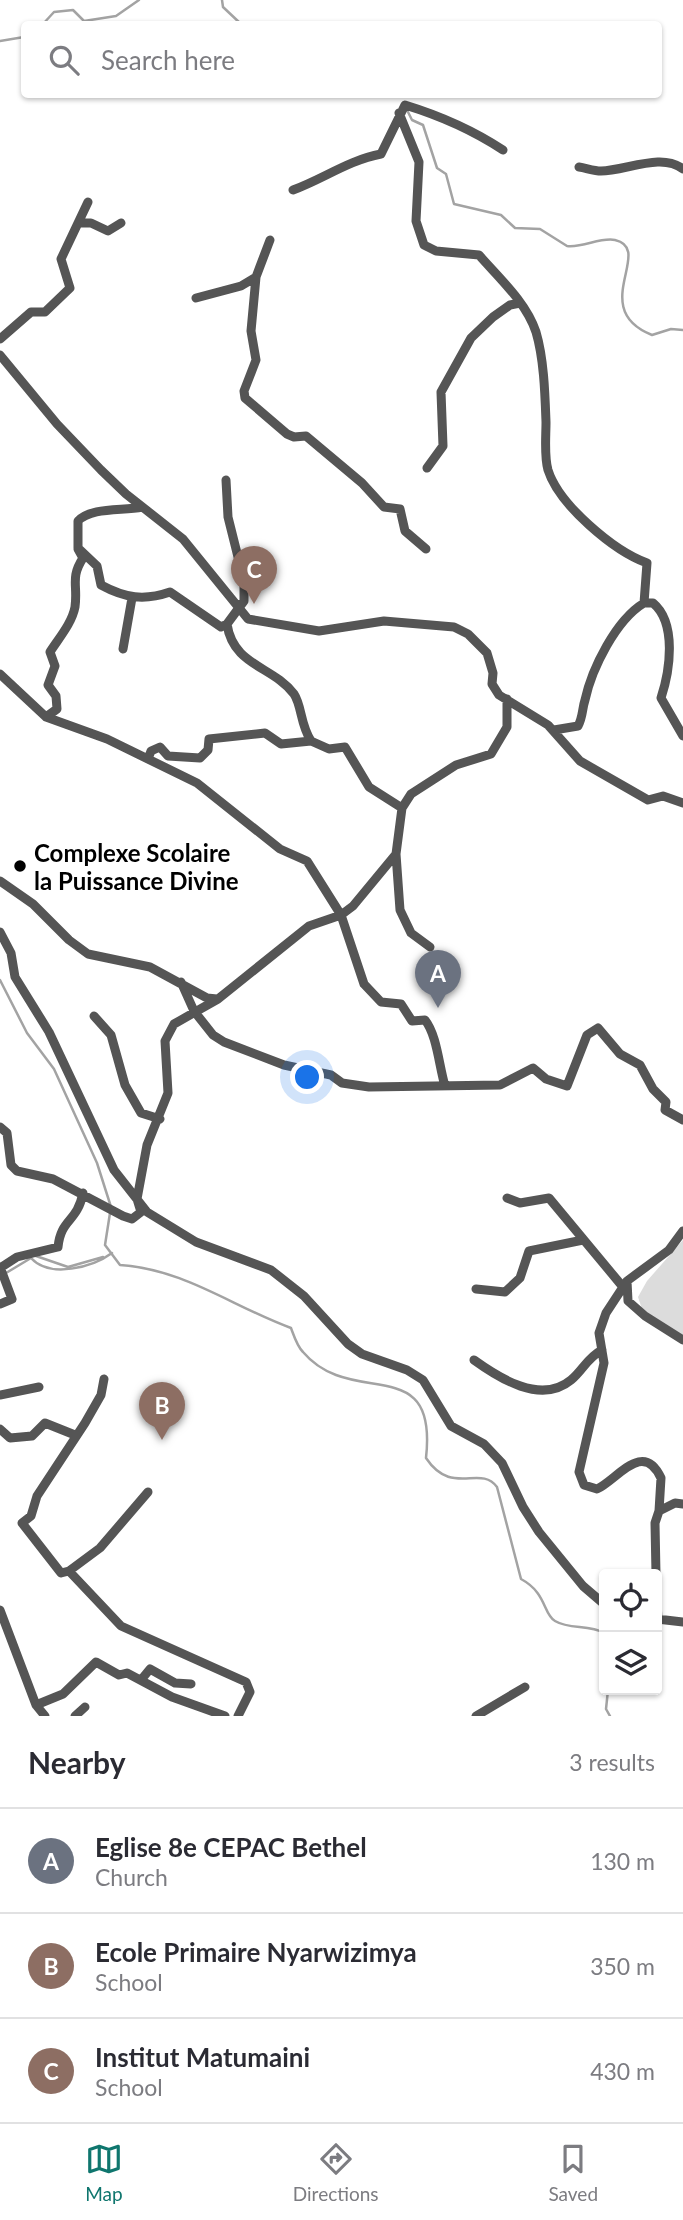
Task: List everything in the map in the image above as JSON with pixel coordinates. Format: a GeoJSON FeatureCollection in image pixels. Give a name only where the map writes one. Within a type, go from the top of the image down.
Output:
{"type":"FeatureCollection","features":[{"type":"Feature","properties":{"kind":"street"},"geometry":{"type":"LineString","coordinates":[[293,190],[321,180],[357,158],[381,154],[405,105],[447,118],[474,131],[503,150]]}},
{"type":"Feature","properties":{"kind":"street"},"geometry":{"type":"LineString","coordinates":[[399,113],[419,162],[419,195],[415,202],[424,245],[436,251],[479,255],[520,303],[537,334],[545,400],[548,470],[561,492],[595,530],[615,548],[647,564],[644,603]]}},
{"type":"Feature","properties":{"kind":"street"},"geometry":{"type":"LineString","coordinates":[[579,167],[600,171],[651,163],[677,164],[683,169]]}},
{"type":"Feature","properties":{"kind":"street"},"geometry":{"type":"LineString","coordinates":[[0,339],[31,312],[45,312],[70,288],[61,259],[88,202]]}},
{"type":"Feature","properties":{"kind":"street"},"geometry":{"type":"LineString","coordinates":[[79,223],[91,223],[108,231],[121,223]]}},
{"type":"Feature","properties":{"kind":"street"},"geometry":{"type":"LineString","coordinates":[[270,240],[256,277],[251,331],[256,360],[244,391],[245,398],[288,434],[294,437],[306,436],[384,507],[400,509],[405,531],[426,549]]}},
{"type":"Feature","properties":{"kind":"street"},"geometry":{"type":"LineString","coordinates":[[196,298],[241,286],[256,277]]}},
{"type":"Feature","properties":{"kind":"street"},"geometry":{"type":"LineString","coordinates":[[427,468],[443,446],[441,393],[471,338],[510,305],[520,303]]}},
{"type":"Feature","properties":{"kind":"street"},"geometry":{"type":"LineString","coordinates":[[0,355],[57,424],[142,507],[166,522],[183,539],[227,592],[237,610],[248,620],[319,631],[384,621],[454,627],[468,634],[487,653],[494,689],[554,730],[580,761],[648,800],[663,796],[683,803]]}},
{"type":"Feature","properties":{"kind":"street"},"geometry":{"type":"LineString","coordinates":[[78,548],[97,566],[101,585],[132,598],[148,600],[170,592],[221,628],[244,601],[244,581],[228,517],[226,480]]}},
{"type":"Feature","properties":{"kind":"street"},"geometry":{"type":"LineString","coordinates":[[46,717],[57,709],[57,696],[48,685],[55,666],[50,652],[69,623],[75,607],[74,571],[83,558],[78,548],[78,521],[85,514],[142,507]]}},
{"type":"Feature","properties":{"kind":"street"},"geometry":{"type":"LineString","coordinates":[[123,649],[132,598]]}},
{"type":"Feature","properties":{"kind":"street"},"geometry":{"type":"LineString","coordinates":[[554,730],[578,726],[585,699],[611,638],[624,620],[644,603],[653,603],[667,622],[666,684],[661,698],[683,736]]}},
{"type":"Feature","properties":{"kind":"street"},"geometry":{"type":"LineString","coordinates":[[227,624],[232,643],[239,653],[293,693],[299,719],[311,741]]}},
{"type":"Feature","properties":{"kind":"street"},"geometry":{"type":"LineString","coordinates":[[0,674],[46,717],[107,739],[197,783],[280,849],[307,861],[341,915],[364,984],[381,1002],[401,1004],[412,1021],[425,1020],[432,1029],[435,1055],[445,1086]]}},
{"type":"Feature","properties":{"kind":"street"},"geometry":{"type":"LineString","coordinates":[[430,947],[411,933],[400,910],[396,854],[402,808],[422,785],[456,765],[491,754],[507,727],[507,699]]}},
{"type":"Feature","properties":{"kind":"street"},"geometry":{"type":"LineString","coordinates":[[148,759],[151,751],[160,747],[169,756],[200,758],[208,750],[209,739],[247,733],[265,733],[281,744],[311,741],[329,749],[345,747],[369,787],[402,808]]}},
{"type":"Feature","properties":{"kind":"street"},"geometry":{"type":"LineString","coordinates":[[0,1127],[7,1133],[11,1165],[17,1171],[53,1179],[83,1193],[111,1211],[132,1219],[141,1212],[136,1199],[147,1145],[160,1119],[170,1083],[165,1041],[174,1024],[218,999],[309,926],[320,919],[341,915],[365,895],[396,854]]}},
{"type":"Feature","properties":{"kind":"street"},"geometry":{"type":"LineString","coordinates":[[0,881],[33,904],[69,940],[88,954],[150,967],[207,998],[218,999]]}},
{"type":"Feature","properties":{"kind":"street"},"geometry":{"type":"LineString","coordinates":[[0,932],[11,953],[15,977],[49,1032],[114,1171],[136,1199],[160,1222],[187,1238],[271,1270],[304,1296],[348,1344],[362,1354],[407,1370],[423,1380],[451,1426],[484,1444],[502,1463],[523,1507],[552,1550],[583,1586],[599,1600]]}},
{"type":"Feature","properties":{"kind":"street"},"geometry":{"type":"LineString","coordinates":[[181,982],[194,1011],[212,1035],[284,1065],[331,1075],[342,1083],[369,1087],[500,1085],[533,1068],[546,1079],[567,1086],[587,1035],[598,1028],[620,1054],[640,1065],[653,1089],[666,1102],[665,1110],[683,1120]]}},
{"type":"Feature","properties":{"kind":"street"},"geometry":{"type":"LineString","coordinates":[[94,1016],[111,1035],[125,1085],[141,1112],[160,1119]]}},
{"type":"Feature","properties":{"kind":"street"},"geometry":{"type":"LineString","coordinates":[[0,1304],[12,1299],[0,1267],[17,1257],[58,1247],[61,1228],[78,1212],[83,1193]]}},
{"type":"Feature","properties":{"kind":"street"},"geometry":{"type":"LineString","coordinates":[[507,1198],[520,1203],[549,1198],[583,1240],[625,1284],[628,1301],[645,1316],[683,1340]]}},
{"type":"Feature","properties":{"kind":"street"},"geometry":{"type":"LineString","coordinates":[[656,1569],[655,1523],[659,1511],[661,1478],[648,1464],[635,1462],[597,1489],[590,1489],[580,1479],[582,1456],[604,1363],[599,1333],[610,1306],[625,1284],[669,1250],[683,1231]]}},
{"type":"Feature","properties":{"kind":"street"},"geometry":{"type":"LineString","coordinates":[[476,1289],[505,1292],[520,1278],[529,1251],[583,1240]]}},
{"type":"Feature","properties":{"kind":"street"},"geometry":{"type":"LineString","coordinates":[[474,1360],[513,1384],[544,1390],[565,1385],[590,1357],[603,1350]]}},
{"type":"Feature","properties":{"kind":"street"},"geometry":{"type":"LineString","coordinates":[[104,1379],[101,1395],[49,1482],[37,1496],[31,1516],[22,1522],[61,1573],[69,1571],[100,1548],[148,1492]]}},
{"type":"Feature","properties":{"kind":"street"},"geometry":{"type":"LineString","coordinates":[[0,1395],[39,1387]]}},
{"type":"Feature","properties":{"kind":"street"},"geometry":{"type":"LineString","coordinates":[[0,1429],[10,1438],[32,1436],[46,1423],[75,1435]]}},
{"type":"Feature","properties":{"kind":"street"},"geometry":{"type":"LineString","coordinates":[[659,1511],[675,1503],[683,1504]]}},
{"type":"Feature","properties":{"kind":"street"},"geometry":{"type":"LineString","coordinates":[[69,1571],[121,1626],[246,1682],[250,1692],[238,1716]]}},
{"type":"Feature","properties":{"kind":"street"},"geometry":{"type":"LineString","coordinates":[[0,1610],[36,1705],[45,1716]]}},
{"type":"Feature","properties":{"kind":"street"},"geometry":{"type":"LineString","coordinates":[[662,1619],[683,1622]]}},
{"type":"Feature","properties":{"kind":"street"},"geometry":{"type":"LineString","coordinates":[[36,1705],[63,1694],[96,1662],[119,1675],[127,1673],[172,1697],[225,1716]]}},
{"type":"Feature","properties":{"kind":"street"},"geometry":{"type":"LineString","coordinates":[[141,1680],[150,1669],[175,1683],[191,1684]]}},
{"type":"Feature","properties":{"kind":"street"},"geometry":{"type":"LineString","coordinates":[[477,1716],[514,1697],[525,1687]]}},
{"type":"Feature","properties":{"kind":"street"},"geometry":{"type":"LineString","coordinates":[[75,1716],[85,1707]]}},
{"type":"Feature","properties":{"kind":"shaded area"},"geometry":{"type":"Polygon","coordinates":[[[683,1240],[683,1339],[643,1312],[638,1297],[647,1281],[683,1240]]]}},
{"type":"Feature","properties":{"kind":"waterway"},"geometry":{"type":"LineString","coordinates":[[84,21],[116,16],[139,0]]}},
{"type":"Feature","properties":{"kind":"waterway"},"geometry":{"type":"LineString","coordinates":[[222,0],[223,7],[238,21]]}},
{"type":"Feature","properties":{"kind":"waterway"},"geometry":{"type":"LineString","coordinates":[[46,21],[54,12],[73,10],[84,21]]}},
{"type":"Feature","properties":{"kind":"waterway"},"geometry":{"type":"LineString","coordinates":[[0,41],[21,38]]}},
{"type":"Feature","properties":{"kind":"waterway"},"geometry":{"type":"LineString","coordinates":[[406,108],[412,120],[423,125],[437,168],[446,174],[454,204],[501,215],[515,228],[540,229],[567,246],[615,240],[625,246],[629,255],[622,296],[624,310],[633,324],[652,335],[671,329],[683,330]]}},
{"type":"Feature","properties":{"kind":"waterway"},"geometry":{"type":"LineString","coordinates":[[0,980],[27,1033],[54,1069],[97,1163],[111,1207]]}},
{"type":"Feature","properties":{"kind":"waterway"},"geometry":{"type":"LineString","coordinates":[[110,1213],[105,1245],[120,1265],[166,1274],[208,1290],[291,1328],[301,1350],[323,1369],[345,1378],[405,1392],[419,1404],[426,1425],[426,1458],[436,1470],[455,1478],[482,1478],[497,1487],[521,1579],[536,1590],[551,1618],[561,1624],[602,1632]]}},
{"type":"Feature","properties":{"kind":"waterway"},"geometry":{"type":"LineString","coordinates":[[6,1273],[31,1258],[49,1268],[72,1269],[94,1263],[112,1253]]}},
{"type":"Feature","properties":{"kind":"waterway"},"geometry":{"type":"LineString","coordinates":[[36,1256],[68,1267],[103,1257]]}},
{"type":"Feature","properties":{"kind":"waterway"},"geometry":{"type":"LineString","coordinates":[[607,1695],[606,1709],[610,1716]]}},
{"type":"Feature","properties":{"kind":"place","name":"Institut Matumaini"},"geometry":{"type":"Point","coordinates":[254,604]}},
{"type":"Feature","properties":{"kind":"place","name":"Complexe Scolaire la Puissance Divine"},"geometry":{"type":"Point","coordinates":[20,866]}},
{"type":"Feature","properties":{"kind":"place","name":"Eglise 8e CEPAC Bethel"},"geometry":{"type":"Point","coordinates":[438,1008]}},
{"type":"Feature","properties":{"kind":"place","name":"Ecole Primaire Nyarwizimya"},"geometry":{"type":"Point","coordinates":[162,1440]}}]}
